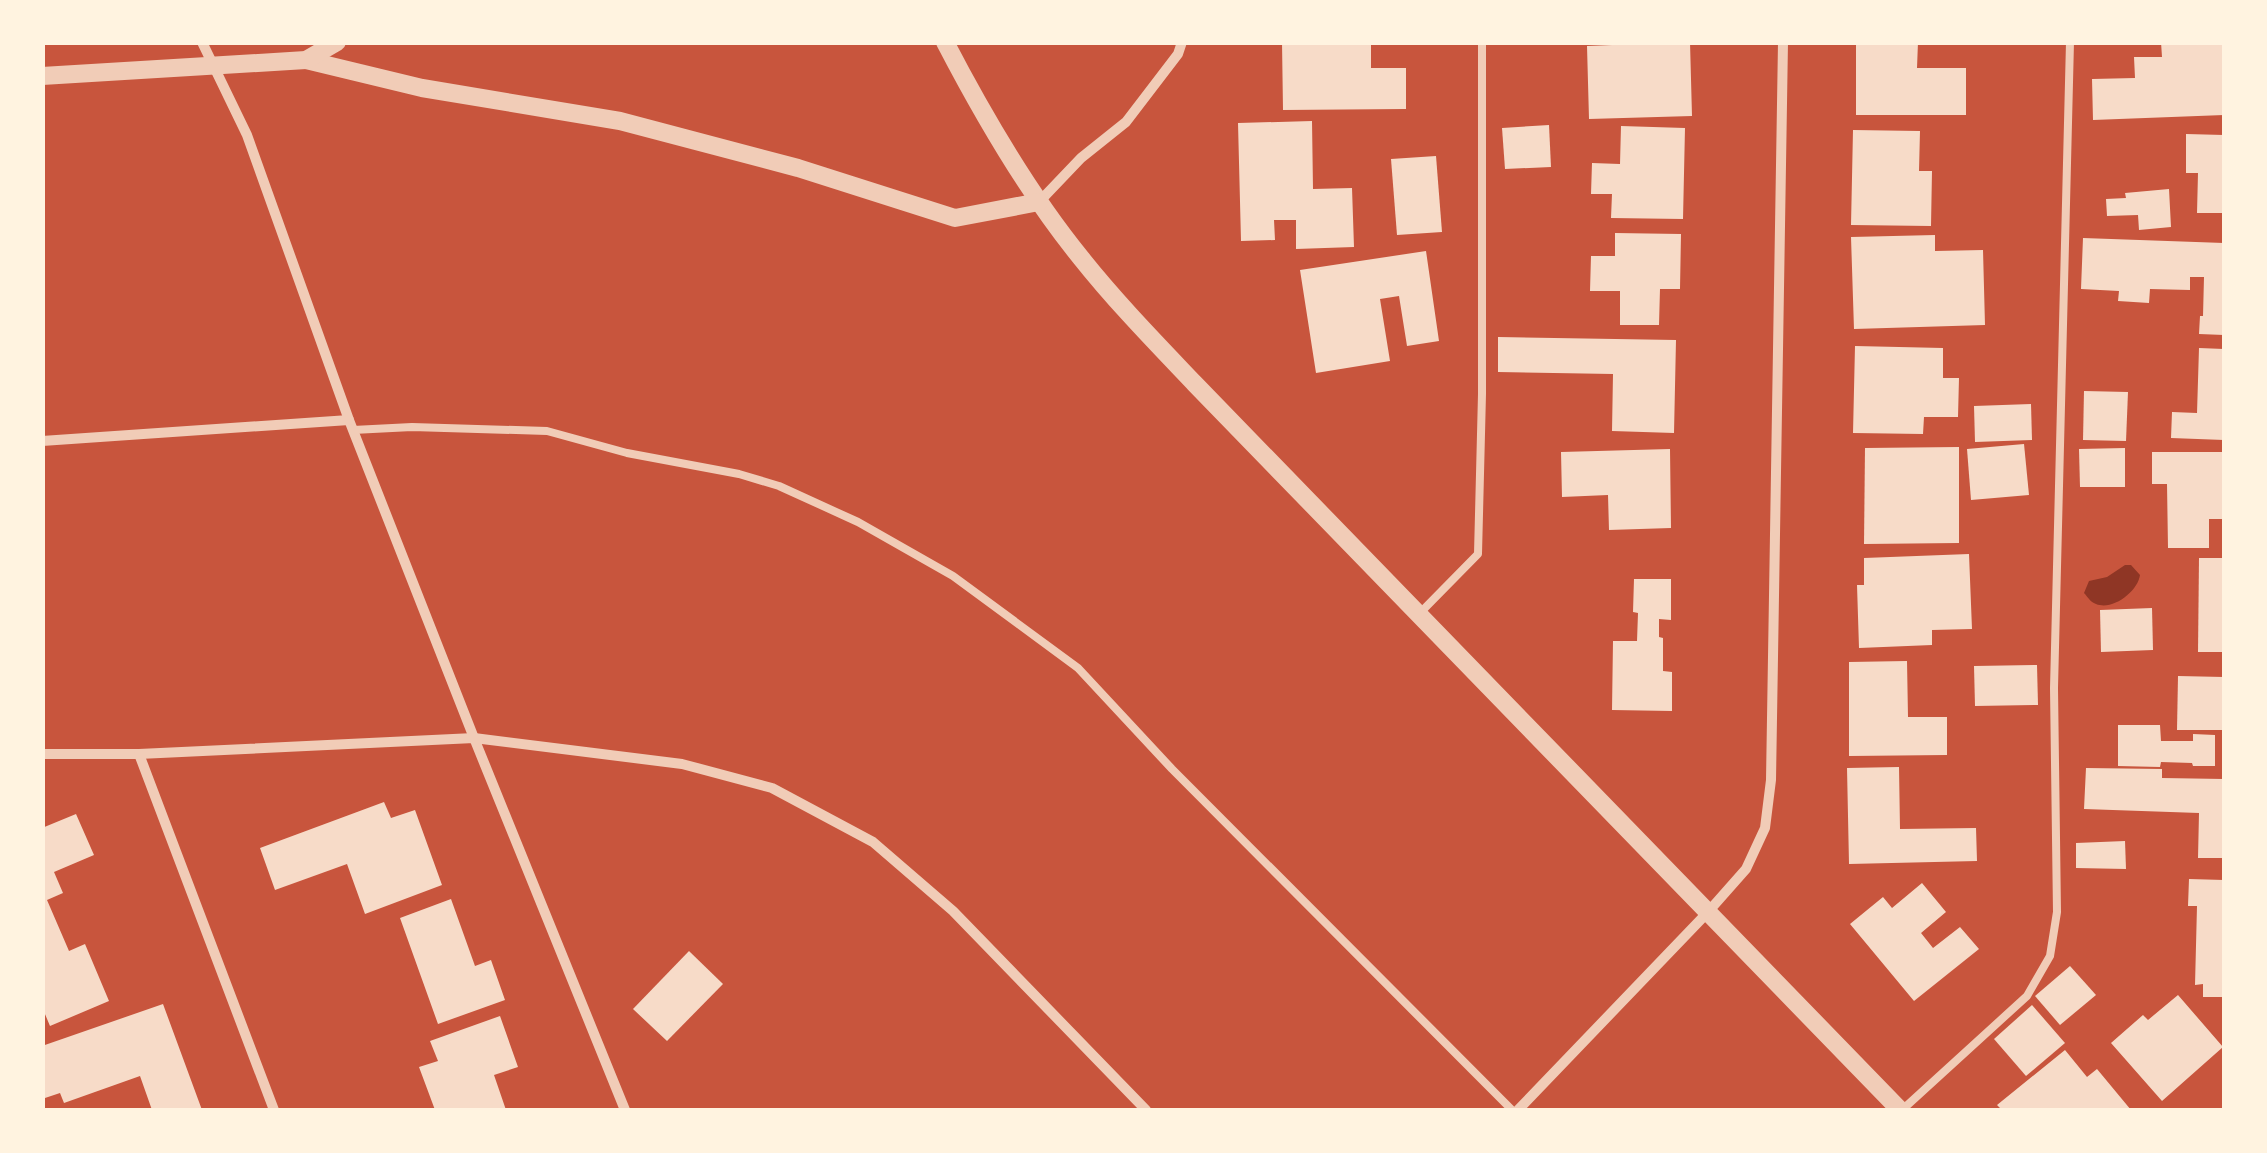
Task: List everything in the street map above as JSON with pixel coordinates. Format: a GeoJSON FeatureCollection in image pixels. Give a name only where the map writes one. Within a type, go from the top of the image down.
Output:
{"type":"FeatureCollection","features":[{"type":"Feature","properties":{"kind":"street"},"geometry":{"type":"LineString","coordinates":[[202,42],[247,136],[351,425],[625,1110]]}},
{"type":"Feature","properties":{"kind":"street"},"geometry":{"type":"LineString","coordinates":[[306,60],[337,42]]}},
{"type":"Feature","properties":{"kind":"street"},"geometry":{"type":"LineString","coordinates":[[946,42],[1039,202],[1079,256],[1135,320],[1901,1110]]}},
{"type":"Feature","properties":{"kind":"street"},"geometry":{"type":"LineString","coordinates":[[42,76],[306,60],[422,88],[620,121],[798,168],[956,218],[1039,202],[1081,158],[1126,122],[1178,54],[1182,42]]}},
{"type":"Feature","properties":{"kind":"street"},"geometry":{"type":"LineString","coordinates":[[1515,1110],[1746,870],[1765,828],[1771,780],[1783,42]]}},
{"type":"Feature","properties":{"kind":"street"},"geometry":{"type":"LineString","coordinates":[[42,442],[351,425]]}},
{"type":"Feature","properties":{"kind":"street"},"geometry":{"type":"LineString","coordinates":[[42,754],[139,754],[474,738],[682,764],[772,788],[873,842],[953,911],[1146,1110]]}},
{"type":"Feature","properties":{"kind":"street"},"geometry":{"type":"LineString","coordinates":[[139,754],[274,1110]]}},
{"type":"Feature","properties":{"kind":"lane"},"geometry":{"type":"LineString","coordinates":[[1420,614],[1478,554],[1482,42]]}},
{"type":"Feature","properties":{"kind":"lane"},"geometry":{"type":"LineString","coordinates":[[1901,1110],[2026,996],[2050,956],[2057,912],[2054,688],[2070,42]]}},
{"type":"Feature","properties":{"kind":"lane"},"geometry":{"type":"LineString","coordinates":[[351,425],[547,431],[627,453],[739,474],[779,486],[858,522],[953,576],[1078,668],[1172,769],[1515,1110]]}},
{"type":"Feature","properties":{"kind":"shaded area"},"geometry":{"type":"Polygon","coordinates":[[[2131,565],[2140,575],[2124,598],[2103,605],[2092,602],[2084,593],[2089,581],[2107,577],[2131,565]]]}},
{"type":"Feature","properties":{"kind":"building"},"geometry":{"type":"Polygon","coordinates":[[[1282,42],[1371,42],[1371,68],[1406,68],[1406,109],[1283,110],[1282,42]]]}},
{"type":"Feature","properties":{"kind":"building"},"geometry":{"type":"Polygon","coordinates":[[[1612,42],[1690,42],[1692,116],[1589,119],[1587,46],[1612,42]]]}},
{"type":"Feature","properties":{"kind":"building"},"geometry":{"type":"Polygon","coordinates":[[[1856,42],[1918,42],[1917,68],[1966,68],[1966,115],[1856,115],[1856,42]]]}},
{"type":"Feature","properties":{"kind":"building"},"geometry":{"type":"Polygon","coordinates":[[[2161,42],[2224,42],[2224,115],[2093,120],[2092,79],[2135,78],[2134,57],[2162,57],[2161,42]]]}},
{"type":"Feature","properties":{"kind":"building"},"geometry":{"type":"Polygon","coordinates":[[[1312,121],[1313,189],[1352,188],[1354,247],[1296,249],[1296,220],[1274,220],[1275,240],[1241,241],[1238,123],[1312,121]]]}},
{"type":"Feature","properties":{"kind":"building"},"geometry":{"type":"Polygon","coordinates":[[[1549,125],[1551,167],[1505,169],[1502,128],[1549,125]]]}},
{"type":"Feature","properties":{"kind":"building"},"geometry":{"type":"Polygon","coordinates":[[[1621,126],[1685,128],[1683,219],[1611,218],[1612,194],[1591,194],[1592,163],[1620,164],[1621,126]]]}},
{"type":"Feature","properties":{"kind":"building"},"geometry":{"type":"Polygon","coordinates":[[[1853,130],[1920,131],[1919,171],[1932,171],[1931,226],[1851,225],[1853,130]]]}},
{"type":"Feature","properties":{"kind":"building"},"geometry":{"type":"Polygon","coordinates":[[[2186,134],[2224,135],[2224,213],[2197,213],[2198,173],[2186,173],[2186,134]]]}},
{"type":"Feature","properties":{"kind":"building"},"geometry":{"type":"Polygon","coordinates":[[[1436,156],[1442,232],[1397,235],[1391,159],[1436,156]]]}},
{"type":"Feature","properties":{"kind":"building"},"geometry":{"type":"Polygon","coordinates":[[[2169,189],[2171,227],[2139,230],[2138,215],[2107,216],[2106,199],[2169,189]]]}},
{"type":"Feature","properties":{"kind":"building"},"geometry":{"type":"Polygon","coordinates":[[[1615,233],[1681,234],[1680,289],[1660,289],[1659,325],[1620,325],[1620,291],[1590,291],[1591,256],[1615,256],[1615,233]]]}},
{"type":"Feature","properties":{"kind":"building"},"geometry":{"type":"Polygon","coordinates":[[[1935,235],[1935,251],[1983,250],[1985,325],[1854,329],[1851,237],[1935,235]]]}},
{"type":"Feature","properties":{"kind":"building"},"geometry":{"type":"Polygon","coordinates":[[[2083,238],[2224,243],[2224,335],[2199,334],[2204,277],[2190,277],[2190,290],[2150,289],[2149,303],[2118,301],[2119,291],[2081,289],[2083,238]]]}},
{"type":"Feature","properties":{"kind":"building"},"geometry":{"type":"Polygon","coordinates":[[[1426,251],[1439,341],[1407,346],[1399,296],[1380,299],[1390,361],[1316,373],[1300,270],[1426,251]]]}},
{"type":"Feature","properties":{"kind":"building"},"geometry":{"type":"Polygon","coordinates":[[[1498,337],[1676,340],[1674,433],[1612,431],[1613,374],[1498,372],[1498,337]]]}},
{"type":"Feature","properties":{"kind":"building"},"geometry":{"type":"Polygon","coordinates":[[[1855,346],[1943,348],[1943,378],[1959,378],[1958,417],[1924,417],[1923,434],[1853,433],[1855,346]]]}},
{"type":"Feature","properties":{"kind":"building"},"geometry":{"type":"Polygon","coordinates":[[[2199,348],[2224,349],[2224,440],[2171,438],[2172,412],[2197,413],[2199,348]]]}},
{"type":"Feature","properties":{"kind":"building"},"geometry":{"type":"Polygon","coordinates":[[[2084,391],[2128,392],[2126,441],[2083,440],[2084,391]]]}},
{"type":"Feature","properties":{"kind":"building"},"geometry":{"type":"Polygon","coordinates":[[[2031,404],[2032,440],[1975,442],[1974,406],[2031,404]]]}},
{"type":"Feature","properties":{"kind":"building"},"geometry":{"type":"Polygon","coordinates":[[[2024,444],[2029,495],[1971,500],[1967,449],[2024,444]]]}},
{"type":"Feature","properties":{"kind":"building"},"geometry":{"type":"Polygon","coordinates":[[[1959,447],[1959,543],[1864,544],[1865,448],[1959,447]]]}},
{"type":"Feature","properties":{"kind":"building"},"geometry":{"type":"Polygon","coordinates":[[[2125,448],[2125,487],[2080,487],[2079,449],[2125,448]]]}},
{"type":"Feature","properties":{"kind":"building"},"geometry":{"type":"Polygon","coordinates":[[[1670,449],[1671,528],[1609,530],[1608,495],[1562,497],[1561,452],[1670,449]]]}},
{"type":"Feature","properties":{"kind":"building"},"geometry":{"type":"Polygon","coordinates":[[[2152,452],[2224,452],[2224,519],[2209,519],[2209,548],[2168,548],[2167,484],[2152,484],[2152,452]]]}},
{"type":"Feature","properties":{"kind":"building"},"geometry":{"type":"Polygon","coordinates":[[[1969,554],[1972,629],[1932,630],[1932,645],[1859,648],[1857,585],[1864,585],[1864,558],[1969,554]]]}},
{"type":"Feature","properties":{"kind":"building"},"geometry":{"type":"Polygon","coordinates":[[[2199,558],[2224,558],[2224,652],[2198,652],[2199,558]]]}},
{"type":"Feature","properties":{"kind":"building"},"geometry":{"type":"Polygon","coordinates":[[[1634,579],[1671,579],[1671,620],[1659,619],[1659,637],[1663,638],[1663,671],[1672,672],[1672,711],[1612,710],[1613,641],[1637,641],[1634,579]]]}},
{"type":"Feature","properties":{"kind":"building"},"geometry":{"type":"Polygon","coordinates":[[[2152,608],[2153,650],[2101,652],[2100,610],[2152,608]]]}},
{"type":"Feature","properties":{"kind":"building"},"geometry":{"type":"Polygon","coordinates":[[[1907,661],[1908,717],[1947,717],[1947,755],[1849,756],[1849,662],[1907,661]]]}},
{"type":"Feature","properties":{"kind":"building"},"geometry":{"type":"Polygon","coordinates":[[[2037,665],[2038,705],[1975,706],[1974,666],[2037,665]]]}},
{"type":"Feature","properties":{"kind":"building"},"geometry":{"type":"Polygon","coordinates":[[[2178,676],[2224,677],[2224,730],[2177,730],[2178,676]]]}},
{"type":"Feature","properties":{"kind":"building"},"geometry":{"type":"Polygon","coordinates":[[[2118,725],[2160,725],[2161,741],[2193,741],[2193,734],[2215,735],[2215,766],[2161,762],[2160,767],[2118,766],[2118,725]]]}},
{"type":"Feature","properties":{"kind":"building"},"geometry":{"type":"Polygon","coordinates":[[[1899,767],[1900,829],[1976,828],[1977,861],[1849,864],[1847,768],[1899,767]]]}},
{"type":"Feature","properties":{"kind":"building"},"geometry":{"type":"Polygon","coordinates":[[[2086,768],[2162,769],[2162,778],[2224,779],[2224,858],[2198,858],[2199,813],[2084,809],[2086,768]]]}},
{"type":"Feature","properties":{"kind":"building"},"geometry":{"type":"Polygon","coordinates":[[[384,802],[391,818],[415,810],[442,885],[365,914],[347,864],[275,890],[260,848],[384,802]]]}},
{"type":"Feature","properties":{"kind":"building"},"geometry":{"type":"Polygon","coordinates":[[[76,814],[94,855],[54,872],[63,893],[47,900],[69,951],[85,944],[109,1001],[50,1026],[42,1007],[42,828],[76,814]]]}},
{"type":"Feature","properties":{"kind":"building"},"geometry":{"type":"Polygon","coordinates":[[[2125,841],[2126,869],[2076,868],[2076,843],[2125,841]]]}},
{"type":"Feature","properties":{"kind":"building"},"geometry":{"type":"Polygon","coordinates":[[[2189,879],[2224,880],[2224,997],[2203,997],[2203,984],[2195,985],[2197,906],[2188,906],[2189,879]]]}},
{"type":"Feature","properties":{"kind":"building"},"geometry":{"type":"Polygon","coordinates":[[[1922,883],[1946,912],[1921,933],[1933,948],[1960,927],[1979,949],[1914,1001],[1850,924],[1883,897],[1892,908],[1922,883]]]}},
{"type":"Feature","properties":{"kind":"building"},"geometry":{"type":"Polygon","coordinates":[[[451,899],[475,966],[491,960],[505,1000],[438,1024],[400,918],[451,899]]]}},
{"type":"Feature","properties":{"kind":"building"},"geometry":{"type":"Polygon","coordinates":[[[689,951],[723,984],[667,1041],[633,1009],[689,951]]]}},
{"type":"Feature","properties":{"kind":"building"},"geometry":{"type":"Polygon","coordinates":[[[2070,966],[2096,995],[2060,1025],[2035,996],[2070,966]]]}},
{"type":"Feature","properties":{"kind":"building"},"geometry":{"type":"Polygon","coordinates":[[[2178,995],[2223,1047],[2162,1101],[2111,1043],[2143,1015],[2148,1020],[2178,995]]]}},
{"type":"Feature","properties":{"kind":"building"},"geometry":{"type":"Polygon","coordinates":[[[163,1004],[202,1110],[152,1110],[140,1076],[64,1103],[60,1093],[42,1099],[42,1046],[163,1004]]]}},
{"type":"Feature","properties":{"kind":"building"},"geometry":{"type":"Polygon","coordinates":[[[2032,1005],[2065,1043],[2026,1076],[1994,1039],[2032,1005]]]}},
{"type":"Feature","properties":{"kind":"building"},"geometry":{"type":"Polygon","coordinates":[[[500,1016],[518,1067],[494,1075],[506,1110],[435,1110],[419,1067],[438,1061],[430,1041],[500,1016]]]}},
{"type":"Feature","properties":{"kind":"building"},"geometry":{"type":"Polygon","coordinates":[[[2065,1050],[2087,1077],[2097,1069],[2131,1110],[2002,1110],[1997,1105],[2065,1050]]]}}]}
